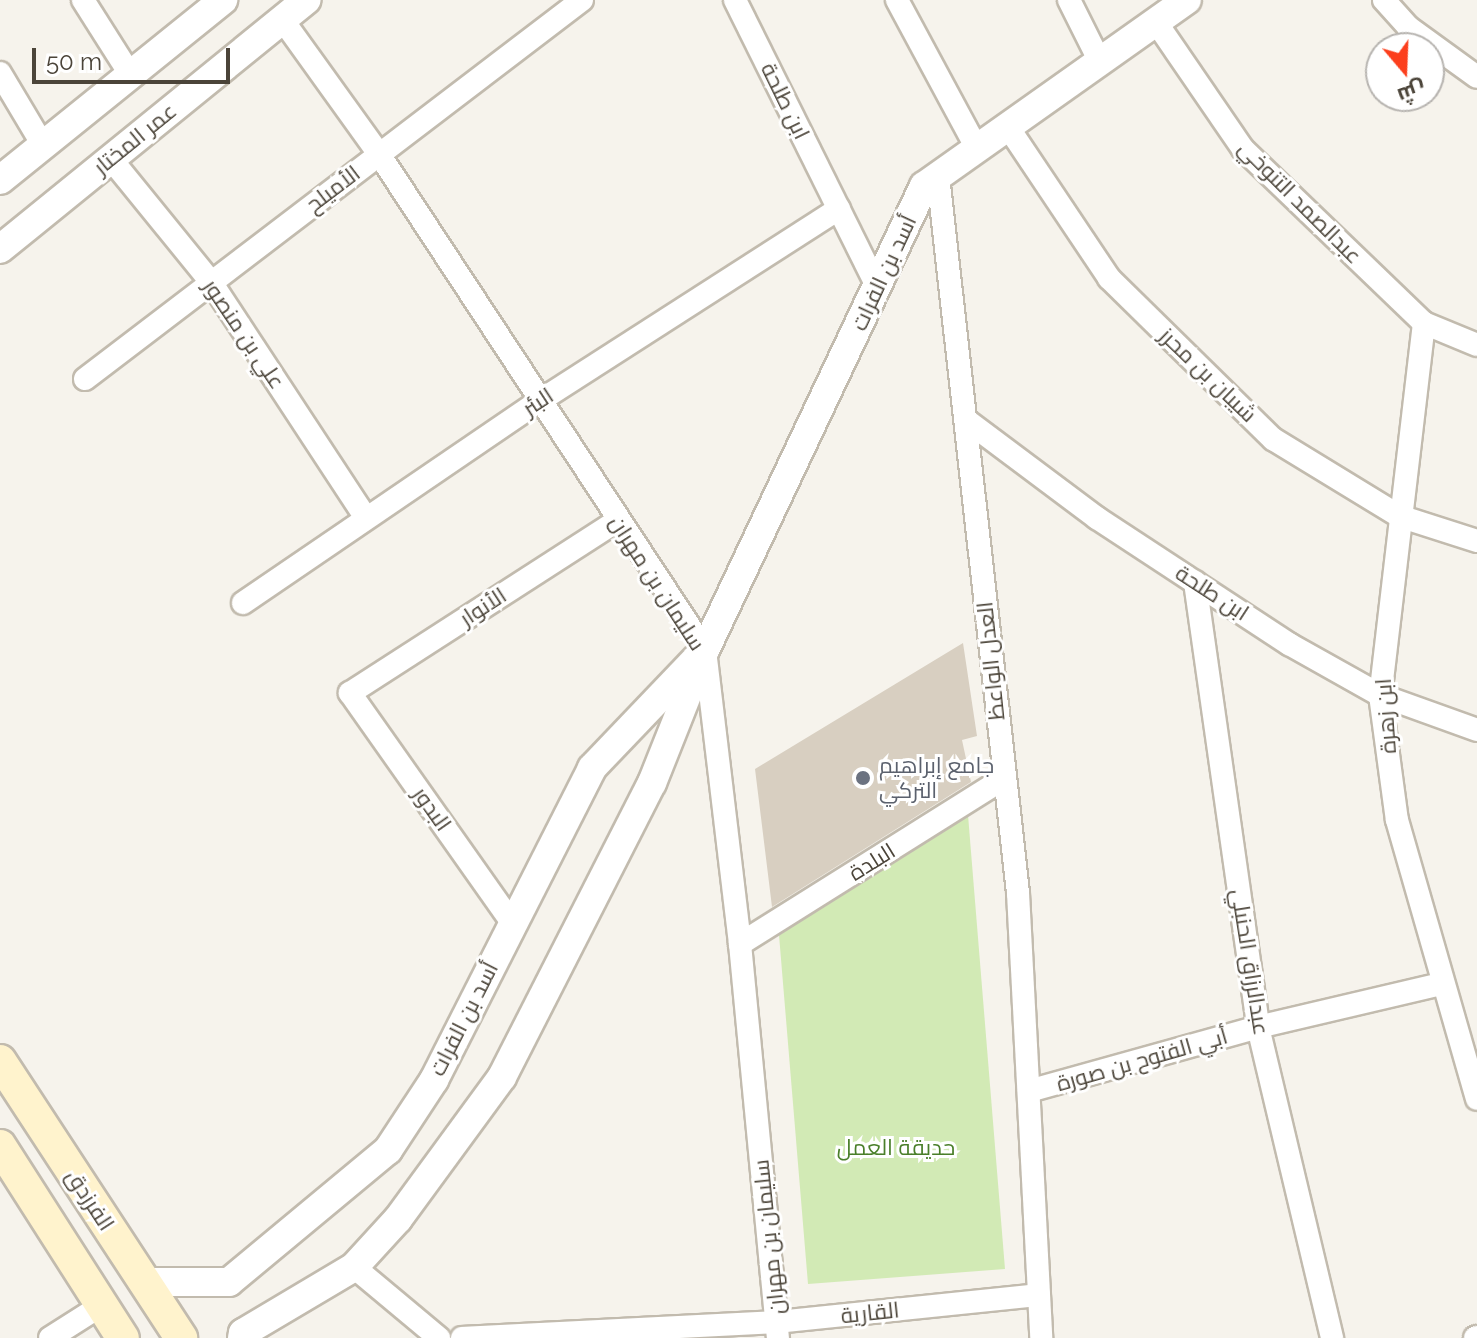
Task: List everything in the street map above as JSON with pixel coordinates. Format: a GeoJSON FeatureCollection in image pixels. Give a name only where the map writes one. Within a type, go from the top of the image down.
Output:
{"type":"FeatureCollection","features":[{"type":"Feature","properties":{"kind":"main road","name":"الفرزدق"},"geometry":{"type":"LineString","coordinates":[[0,1061],[181,1338]]}},
{"type":"Feature","properties":{"kind":"main road","name":"الفرزدق"},"geometry":{"type":"LineString","coordinates":[[0,1146],[123,1338]]}},
{"type":"Feature","properties":{"kind":"street"},"geometry":{"type":"LineString","coordinates":[[83,0],[130,74]]}},
{"type":"Feature","properties":{"kind":"street"},"geometry":{"type":"LineString","coordinates":[[0,180],[223,0]]}},
{"type":"Feature","properties":{"kind":"street","name":"عمر المختار"},"geometry":{"type":"LineString","coordinates":[[0,249],[306,0]]}},
{"type":"Feature","properties":{"kind":"street","name":"الأميلح"},"geometry":{"type":"LineString","coordinates":[[85,379],[582,0]]}},
{"type":"Feature","properties":{"kind":"street","name":"ابن طلحة"},"geometry":{"type":"LineString","coordinates":[[735,0],[878,288]]}},
{"type":"Feature","properties":{"kind":"street"},"geometry":{"type":"LineString","coordinates":[[897,0],[976,147]]}},
{"type":"Feature","properties":{"kind":"street"},"geometry":{"type":"LineString","coordinates":[[1069,0],[1099,60]]}},
{"type":"Feature","properties":{"kind":"street","name":"أسد بن الفرات"},"geometry":{"type":"LineString","coordinates":[[242,1338],[243,1333],[354,1267],[398,1219],[502,1077],[652,783],[705,650],[924,186],[1187,0]]}},
{"type":"Feature","properties":{"kind":"street"},"geometry":{"type":"LineString","coordinates":[[1384,0],[1408,27],[1477,77]]}},
{"type":"Feature","properties":{"kind":"street","name":"سليمان بن مهران"},"geometry":{"type":"LineString","coordinates":[[282,19],[379,154],[617,521],[705,650],[740,944],[778,1330]]}},
{"type":"Feature","properties":{"kind":"street","name":"عبدالصمد التنوخي"},"geometry":{"type":"LineString","coordinates":[[1156,22],[1243,149],[1424,323],[1477,345]]}},
{"type":"Feature","properties":{"kind":"street"},"geometry":{"type":"LineString","coordinates":[[0,73],[43,145]]}},
{"type":"Feature","properties":{"kind":"street","name":"شيبان بن محرز"},"geometry":{"type":"LineString","coordinates":[[1008,127],[1109,278],[1273,439],[1399,516],[1477,541]]}},
{"type":"Feature","properties":{"kind":"street","name":"علي بن منصور"},"geometry":{"type":"LineString","coordinates":[[111,159],[211,282],[366,518]]}},
{"type":"Feature","properties":{"kind":"street","name":"العدل الواعظ"},"geometry":{"type":"LineString","coordinates":[[938,176],[1018,893],[1041,1338]]}},
{"type":"Feature","properties":{"kind":"street","name":"البئر"},"geometry":{"type":"LineString","coordinates":[[243,603],[541,400],[839,209]]}},
{"type":"Feature","properties":{"kind":"street","name":"ابن زهرة"},"geometry":{"type":"LineString","coordinates":[[1424,323],[1380,695],[1397,820],[1477,1099]]}},
{"type":"Feature","properties":{"kind":"street","name":"ابن طلحة"},"geometry":{"type":"LineString","coordinates":[[966,420],[1097,518],[1289,644],[1380,695],[1477,730]]}},
{"type":"Feature","properties":{"kind":"street","name":"الأنوار"},"geometry":{"type":"LineString","coordinates":[[350,693],[617,521]]}},
{"type":"Feature","properties":{"kind":"street","name":"عبدالرزاق الحنبلي"},"geometry":{"type":"LineString","coordinates":[[1195,582],[1258,1027],[1332,1338]]}},
{"type":"Feature","properties":{"kind":"street","name":"أسد بن الفرات"},"geometry":{"type":"LineString","coordinates":[[143,1282],[229,1282],[388,1150],[434,1080],[592,768],[705,650]]}},
{"type":"Feature","properties":{"kind":"street","name":"البدور"},"geometry":{"type":"LineString","coordinates":[[350,693],[513,924]]}},
{"type":"Feature","properties":{"kind":"street","name":"البلدة"},"geometry":{"type":"LineString","coordinates":[[740,944],[1003,779]]}},
{"type":"Feature","properties":{"kind":"street","name":"أبي الفتوح بن صورة"},"geometry":{"type":"LineString","coordinates":[[1029,1091],[1258,1027],[1442,984]]}},
{"type":"Feature","properties":{"kind":"street"},"geometry":{"type":"LineString","coordinates":[[354,1267],[439,1338]]}},
{"type":"Feature","properties":{"kind":"street","name":"القارية"},"geometry":{"type":"LineString","coordinates":[[462,1338],[778,1330],[1039,1295]]}},
{"type":"Feature","properties":{"kind":"street"},"geometry":{"type":"LineString","coordinates":[[50,1338],[102,1305]]}},
{"type":"Feature","properties":{"kind":"green space","name":"حديقة العمل"},"geometry":{"type":"Polygon","coordinates":[[[968,815],[1005,1269],[808,1284],[779,935],[968,815]]]}},
{"type":"Feature","properties":{"kind":"building","name":"جامع إبراهيم التركي"},"geometry":{"type":"Polygon","coordinates":[[[963,643],[977,736],[962,740],[971,782],[772,907],[755,769],[963,643]]]}},
{"type":"Feature","properties":{"kind":"place","name":"جامع إبراهيم التركي"},"geometry":{"type":"Point","coordinates":[863,778]}}]}
